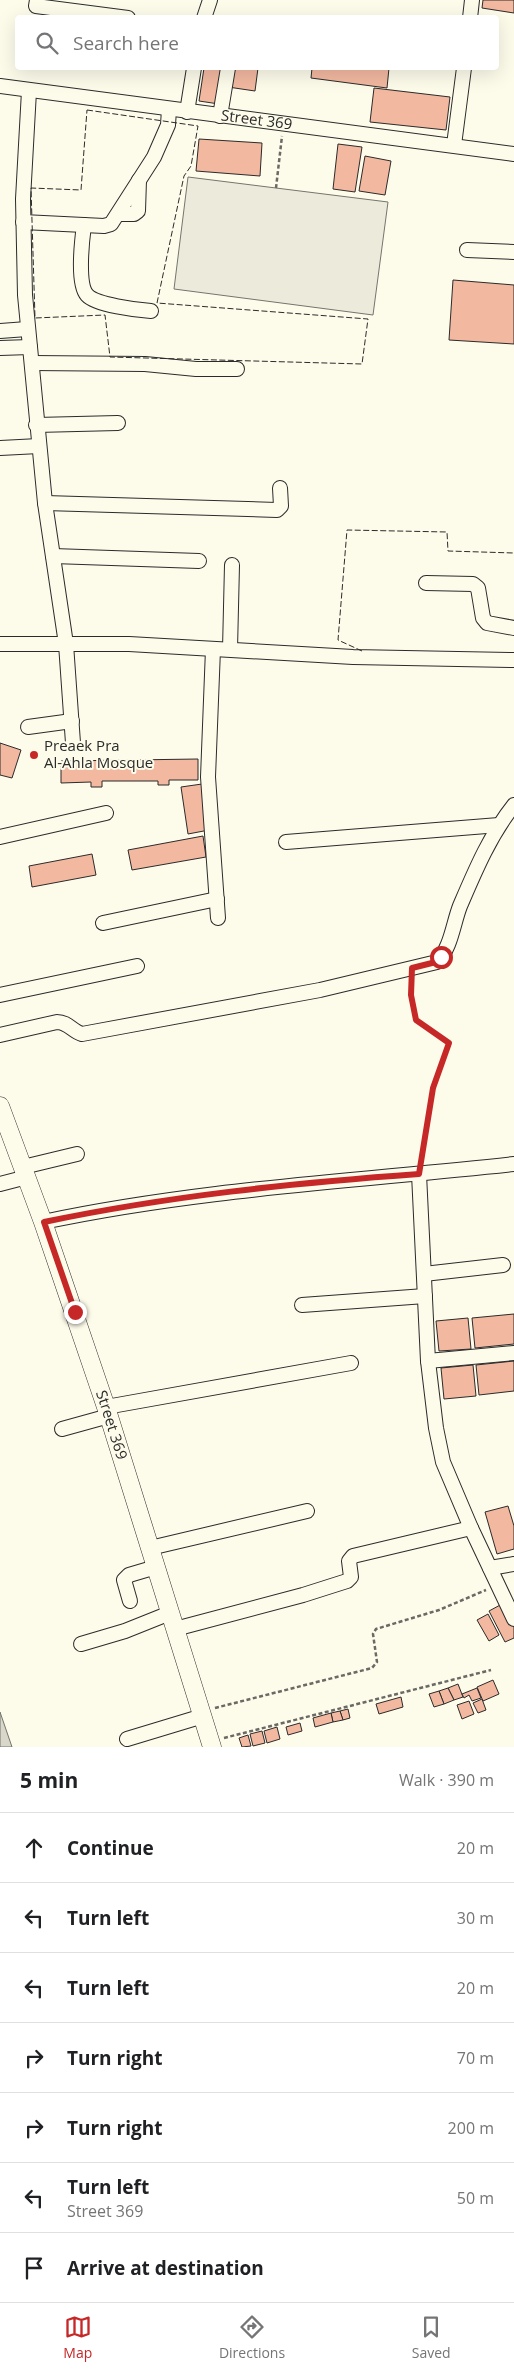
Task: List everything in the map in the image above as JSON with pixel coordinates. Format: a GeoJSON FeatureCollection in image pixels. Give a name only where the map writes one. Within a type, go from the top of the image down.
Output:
{"type":"FeatureCollection","features":[{"type":"Feature","properties":{"kind":"main road","name":"Street 369"},"geometry":{"type":"LineString","coordinates":[[0,1106],[44,1222],[108,1411],[212,1744]]}},
{"type":"Feature","properties":{"kind":"street"},"geometry":{"type":"LineString","coordinates":[[37,0],[36,6],[105,15]]}},
{"type":"Feature","properties":{"kind":"street"},"geometry":{"type":"LineString","coordinates":[[205,15],[210,0]]}},
{"type":"Feature","properties":{"kind":"street"},"geometry":{"type":"LineString","coordinates":[[470,15],[472,0]]}},
{"type":"Feature","properties":{"kind":"street"},"geometry":{"type":"LineString","coordinates":[[187,112],[194,70]]}},
{"type":"Feature","properties":{"kind":"street"},"geometry":{"type":"LineString","coordinates":[[220,116],[228,70]]}},
{"type":"Feature","properties":{"kind":"street"},"geometry":{"type":"LineString","coordinates":[[454,145],[464,70]]}},
{"type":"Feature","properties":{"kind":"street","name":"Street 369"},"geometry":{"type":"LineString","coordinates":[[0,86],[514,154]]}},
{"type":"Feature","properties":{"kind":"street"},"geometry":{"type":"LineString","coordinates":[[29,91],[23,222],[27,329],[45,503],[66,644],[73,743]]}},
{"type":"Feature","properties":{"kind":"street"},"geometry":{"type":"LineString","coordinates":[[23,222],[84,225],[110,224],[119,214],[154,157],[168,125],[168,109]]}},
{"type":"Feature","properties":{"kind":"street"},"geometry":{"type":"LineString","coordinates":[[84,225],[82,268],[84,290],[88,297],[124,309],[151,311]]}},
{"type":"Feature","properties":{"kind":"street"},"geometry":{"type":"LineString","coordinates":[[467,250],[514,252]]}},
{"type":"Feature","properties":{"kind":"street"},"geometry":{"type":"LineString","coordinates":[[0,331],[27,329]]}},
{"type":"Feature","properties":{"kind":"street"},"geometry":{"type":"LineString","coordinates":[[0,348],[30,347]]}},
{"type":"Feature","properties":{"kind":"street"},"geometry":{"type":"LineString","coordinates":[[32,364],[145,364],[196,369],[238,369]]}},
{"type":"Feature","properties":{"kind":"street"},"geometry":{"type":"LineString","coordinates":[[36,425],[118,423]]}},
{"type":"Feature","properties":{"kind":"street"},"geometry":{"type":"LineString","coordinates":[[0,448],[39,446]]}},
{"type":"Feature","properties":{"kind":"street"},"geometry":{"type":"LineString","coordinates":[[45,503],[277,510],[281,506],[280,488]]}},
{"type":"Feature","properties":{"kind":"street"},"geometry":{"type":"LineString","coordinates":[[53,556],[199,561]]}},
{"type":"Feature","properties":{"kind":"street"},"geometry":{"type":"LineString","coordinates":[[230,649],[232,565]]}},
{"type":"Feature","properties":{"kind":"street"},"geometry":{"type":"LineString","coordinates":[[426,583],[473,584],[478,588],[483,618],[487,623],[514,628]]}},
{"type":"Feature","properties":{"kind":"street"},"geometry":{"type":"LineString","coordinates":[[0,644],[129,644],[353,657],[514,660]]}},
{"type":"Feature","properties":{"kind":"street"},"geometry":{"type":"LineString","coordinates":[[212,649],[208,777],[218,918]]}},
{"type":"Feature","properties":{"kind":"street"},"geometry":{"type":"LineString","coordinates":[[28,727],[72,721]]}},
{"type":"Feature","properties":{"kind":"street"},"geometry":{"type":"LineString","coordinates":[[0,1035],[57,1022],[65,1022],[75,1032],[82,1034],[320,990],[436,962],[446,949],[460,907],[498,824],[514,805]]}},
{"type":"Feature","properties":{"kind":"street"},"geometry":{"type":"LineString","coordinates":[[0,836],[106,813]]}},
{"type":"Feature","properties":{"kind":"street"},"geometry":{"type":"LineString","coordinates":[[286,842],[498,824]]}},
{"type":"Feature","properties":{"kind":"street"},"geometry":{"type":"LineString","coordinates":[[103,923],[217,899]]}},
{"type":"Feature","properties":{"kind":"street"},"geometry":{"type":"LineString","coordinates":[[0,996],[137,966]]}},
{"type":"Feature","properties":{"kind":"street"},"geometry":{"type":"LineString","coordinates":[[0,1184],[25,1172],[77,1154]]}},
{"type":"Feature","properties":{"kind":"street"},"geometry":{"type":"LineString","coordinates":[[44,1222],[117,1206],[195,1195],[309,1182],[419,1174],[514,1164]]}},
{"type":"Feature","properties":{"kind":"street"},"geometry":{"type":"LineString","coordinates":[[419,1174],[428,1361],[436,1428],[443,1462],[471,1528],[514,1619]]}},
{"type":"Feature","properties":{"kind":"street"},"geometry":{"type":"LineString","coordinates":[[424,1274],[503,1265]]}},
{"type":"Feature","properties":{"kind":"street"},"geometry":{"type":"LineString","coordinates":[[302,1305],[425,1296]]}},
{"type":"Feature","properties":{"kind":"street"},"geometry":{"type":"LineString","coordinates":[[428,1361],[514,1353]]}},
{"type":"Feature","properties":{"kind":"street"},"geometry":{"type":"LineString","coordinates":[[62,1429],[108,1411],[351,1363]]}},
{"type":"Feature","properties":{"kind":"street"},"geometry":{"type":"LineString","coordinates":[[150,1548],[307,1511]]}},
{"type":"Feature","properties":{"kind":"street"},"geometry":{"type":"LineString","coordinates":[[81,1644],[125,1631],[303,1595],[351,1577],[349,1561],[353,1556],[471,1528]]}},
{"type":"Feature","properties":{"kind":"street"},"geometry":{"type":"LineString","coordinates":[[490,1568],[514,1564]]}},
{"type":"Feature","properties":{"kind":"street"},"geometry":{"type":"LineString","coordinates":[[130,1601],[124,1580],[129,1575],[156,1566]]}},
{"type":"Feature","properties":{"kind":"street"},"geometry":{"type":"LineString","coordinates":[[127,1739],[202,1714]]}},
{"type":"Feature","properties":{"kind":"path"},"geometry":{"type":"LineString","coordinates":[[276,188],[284,124]]}},
{"type":"Feature","properties":{"kind":"path"},"geometry":{"type":"LineString","coordinates":[[412,968],[411,995],[416,1020],[449,1043],[433,1088],[419,1174]]}},
{"type":"Feature","properties":{"kind":"path"},"geometry":{"type":"LineString","coordinates":[[202,1714],[372,1668],[377,1662],[373,1634],[376,1629],[439,1610],[498,1585]]}},
{"type":"Feature","properties":{"kind":"path"},"geometry":{"type":"LineString","coordinates":[[212,1744],[492,1670]]}},
{"type":"Feature","properties":{"kind":"shaded area"},"geometry":{"type":"Polygon","coordinates":[[[188,177],[388,202],[373,315],[174,289],[188,177]]]}},
{"type":"Feature","properties":{"kind":"shaded area"},"geometry":{"type":"Polygon","coordinates":[[[0,1712],[12,1747],[0,1747],[0,1712]]]}},
{"type":"Feature","properties":{"kind":"building"},"geometry":{"type":"Polygon","coordinates":[[[483,0],[514,0],[514,13],[482,8],[483,0]]]}},
{"type":"Feature","properties":{"kind":"building"},"geometry":{"type":"Polygon","coordinates":[[[204,70],[224,70],[219,104],[199,101],[204,70]]]}},
{"type":"Feature","properties":{"kind":"building"},"geometry":{"type":"Polygon","coordinates":[[[231,70],[258,70],[255,91],[228,87],[231,70]]]}},
{"type":"Feature","properties":{"kind":"building"},"geometry":{"type":"Polygon","coordinates":[[[312,70],[389,70],[387,88],[311,78],[312,70]]]}},
{"type":"Feature","properties":{"kind":"building"},"geometry":{"type":"Polygon","coordinates":[[[374,88],[450,97],[446,130],[370,122],[374,88]]]}},
{"type":"Feature","properties":{"kind":"building"},"geometry":{"type":"Polygon","coordinates":[[[199,139],[262,143],[260,176],[196,171],[199,139]]]}},
{"type":"Feature","properties":{"kind":"building"},"geometry":{"type":"Polygon","coordinates":[[[338,144],[362,147],[355,192],[333,189],[338,144]]]}},
{"type":"Feature","properties":{"kind":"building"},"geometry":{"type":"Polygon","coordinates":[[[365,156],[391,161],[385,195],[359,191],[365,156]]]}},
{"type":"Feature","properties":{"kind":"building"},"geometry":{"type":"Polygon","coordinates":[[[453,280],[514,285],[514,344],[449,340],[453,280]]]}},
{"type":"Feature","properties":{"kind":"building"},"geometry":{"type":"Polygon","coordinates":[[[0,743],[21,750],[12,778],[0,775],[0,743]]]}},
{"type":"Feature","properties":{"kind":"building"},"geometry":{"type":"Polygon","coordinates":[[[198,759],[198,780],[169,780],[169,785],[158,785],[158,781],[102,781],[102,787],[91,787],[91,782],[61,783],[61,761],[198,759]]]}},
{"type":"Feature","properties":{"kind":"building"},"geometry":{"type":"Polygon","coordinates":[[[202,784],[209,830],[188,834],[181,787],[202,784]]]}},
{"type":"Feature","properties":{"kind":"building"},"geometry":{"type":"Polygon","coordinates":[[[203,836],[206,857],[132,870],[128,850],[203,836]]]}},
{"type":"Feature","properties":{"kind":"building"},"geometry":{"type":"Polygon","coordinates":[[[92,854],[96,875],[32,887],[29,866],[92,854]]]}},
{"type":"Feature","properties":{"kind":"building"},"geometry":{"type":"Polygon","coordinates":[[[514,1314],[514,1344],[475,1348],[472,1318],[514,1314]]]}},
{"type":"Feature","properties":{"kind":"building"},"geometry":{"type":"Polygon","coordinates":[[[468,1318],[471,1349],[439,1351],[436,1321],[468,1318]]]}},
{"type":"Feature","properties":{"kind":"building"},"geometry":{"type":"Polygon","coordinates":[[[514,1361],[514,1391],[479,1395],[476,1365],[514,1361]]]}},
{"type":"Feature","properties":{"kind":"building"},"geometry":{"type":"Polygon","coordinates":[[[473,1365],[476,1396],[444,1399],[441,1368],[473,1365]]]}},
{"type":"Feature","properties":{"kind":"building"},"geometry":{"type":"Polygon","coordinates":[[[508,1506],[514,1526],[514,1549],[497,1554],[485,1512],[508,1506]]]}},
{"type":"Feature","properties":{"kind":"building"},"geometry":{"type":"Polygon","coordinates":[[[502,1604],[514,1625],[514,1638],[505,1642],[489,1611],[502,1604]]]}},
{"type":"Feature","properties":{"kind":"building"},"geometry":{"type":"Polygon","coordinates":[[[488,1614],[499,1635],[489,1641],[477,1620],[488,1614]]]}},
{"type":"Feature","properties":{"kind":"building"},"geometry":{"type":"Polygon","coordinates":[[[493,1680],[499,1694],[483,1701],[477,1687],[493,1680]]]}},
{"type":"Feature","properties":{"kind":"building"},"geometry":{"type":"Polygon","coordinates":[[[458,1684],[463,1697],[454,1700],[448,1688],[458,1684]]]}},
{"type":"Feature","properties":{"kind":"building"},"geometry":{"type":"Polygon","coordinates":[[[448,1688],[454,1700],[444,1704],[439,1691],[448,1688]]]}},
{"type":"Feature","properties":{"kind":"building"},"geometry":{"type":"Polygon","coordinates":[[[477,1688],[481,1698],[472,1701],[469,1695],[464,1698],[462,1694],[477,1688]]]}},
{"type":"Feature","properties":{"kind":"building"},"geometry":{"type":"Polygon","coordinates":[[[439,1691],[444,1704],[434,1707],[429,1694],[439,1691]]]}},
{"type":"Feature","properties":{"kind":"building"},"geometry":{"type":"Polygon","coordinates":[[[401,1697],[403,1707],[379,1714],[376,1704],[401,1697]]]}},
{"type":"Feature","properties":{"kind":"building"},"geometry":{"type":"Polygon","coordinates":[[[482,1699],[486,1710],[478,1713],[473,1703],[482,1699]]]}},
{"type":"Feature","properties":{"kind":"building"},"geometry":{"type":"Polygon","coordinates":[[[469,1701],[474,1714],[462,1719],[457,1705],[469,1701]]]}},
{"type":"Feature","properties":{"kind":"building"},"geometry":{"type":"Polygon","coordinates":[[[348,1709],[350,1718],[343,1720],[340,1711],[348,1709]]]}},
{"type":"Feature","properties":{"kind":"building"},"geometry":{"type":"Polygon","coordinates":[[[340,1711],[343,1720],[333,1722],[331,1713],[340,1711]]]}},
{"type":"Feature","properties":{"kind":"building"},"geometry":{"type":"Polygon","coordinates":[[[331,1713],[333,1722],[315,1727],[313,1718],[331,1713]]]}},
{"type":"Feature","properties":{"kind":"building"},"geometry":{"type":"Polygon","coordinates":[[[300,1723],[302,1731],[288,1735],[286,1727],[300,1723]]]}},
{"type":"Feature","properties":{"kind":"building"},"geometry":{"type":"Polygon","coordinates":[[[277,1727],[280,1739],[267,1743],[264,1731],[277,1727]]]}},
{"type":"Feature","properties":{"kind":"building"},"geometry":{"type":"Polygon","coordinates":[[[262,1731],[265,1743],[253,1746],[250,1734],[262,1731]]]}},
{"type":"Feature","properties":{"kind":"building"},"geometry":{"type":"Polygon","coordinates":[[[248,1735],[251,1746],[242,1747],[239,1738],[248,1735]]]}},
{"type":"Feature","properties":{"kind":"fence"},"geometry":{"type":"LineString","coordinates":[[87,110],[198,126],[191,166],[184,176],[157,303],[368,319],[362,364],[110,357],[105,315],[35,318],[31,188],[81,190],[87,110]]}},
{"type":"Feature","properties":{"kind":"fence"},"geometry":{"type":"LineString","coordinates":[[362,651],[338,640],[347,530],[447,532],[448,551],[514,553]]}},
{"type":"Feature","properties":{"kind":"place","name":"Preaek Pra Al-Ahla Mosque"},"geometry":{"type":"Point","coordinates":[34,755]}},
{"type":"Feature","properties":{"kind":"route"},"geometry":{"type":"LineString","coordinates":[[75,1312],[44,1222],[117,1206],[195,1195],[309,1182],[419,1174],[433,1088],[449,1043],[416,1020],[411,995],[412,968],[436,962],[441,957]]}}]}
